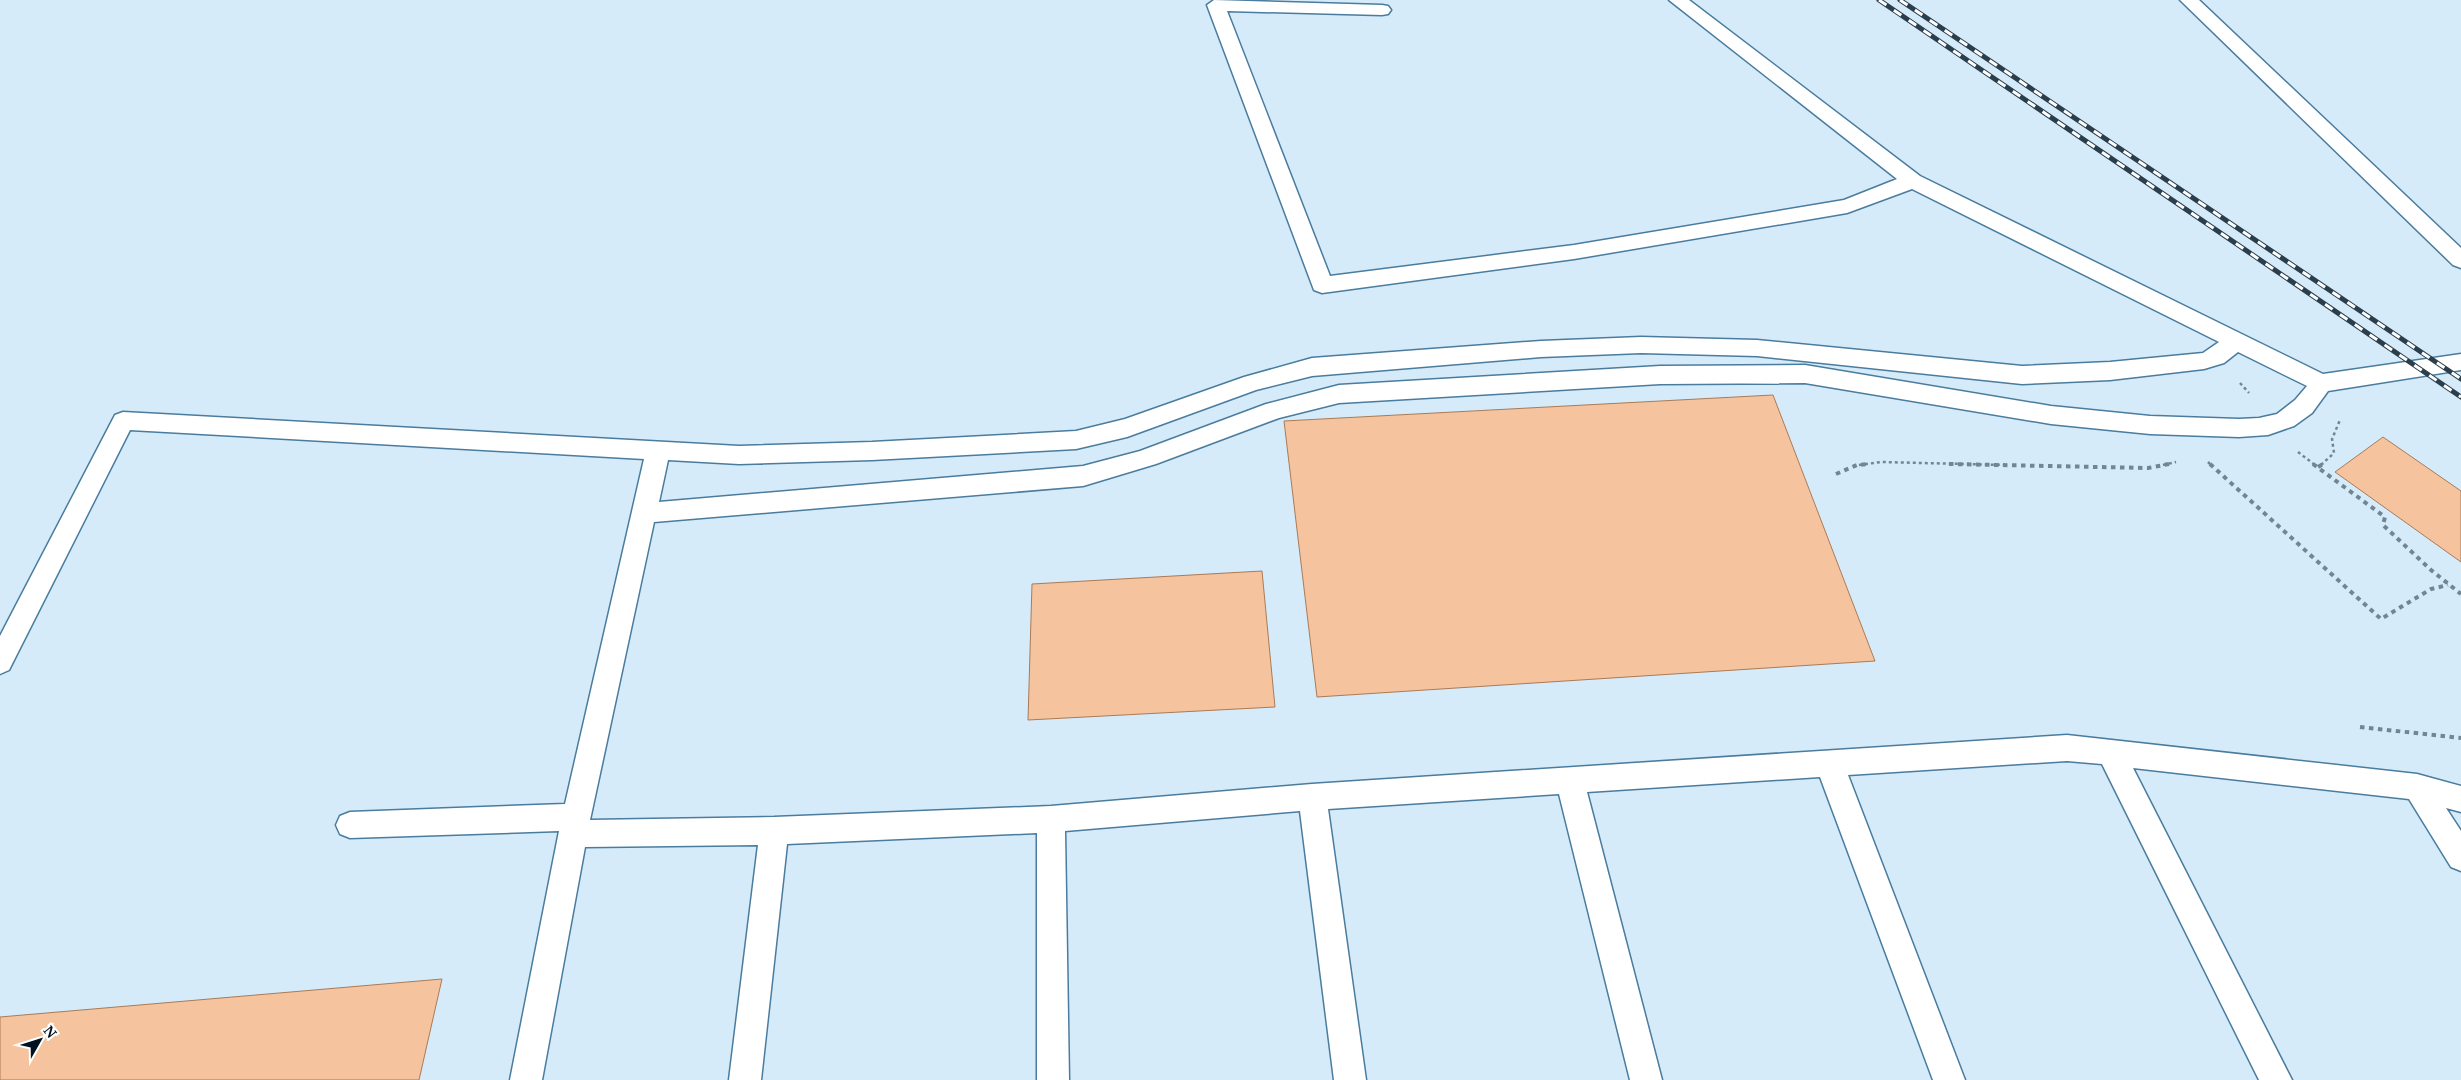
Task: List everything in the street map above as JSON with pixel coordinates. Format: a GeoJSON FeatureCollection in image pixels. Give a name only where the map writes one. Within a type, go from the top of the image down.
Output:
{"type":"FeatureCollection","features":[{"type":"Feature","properties":{"kind":"lane"},"geometry":{"type":"LineString","coordinates":[[1678,0],[1913,181],[2321,383],[2461,362]]}},
{"type":"Feature","properties":{"kind":"lane"},"geometry":{"type":"LineString","coordinates":[[2189,0],[2461,260]]}},
{"type":"Feature","properties":{"kind":"lane"},"geometry":{"type":"LineString","coordinates":[[1382,10],[1216,5],[1322,285],[1574,252],[1847,206],[1913,181]]}},
{"type":"Feature","properties":{"kind":"lane"},"geometry":{"type":"LineString","coordinates":[[0,662],[123,421],[776,455],[1076,440],[1127,428],[1252,383],[1301,369],[1390,360],[1532,350],[1642,345],[1757,348],[2037,375],[2204,361],[2216,358],[2237,341]]}},
{"type":"Feature","properties":{"kind":"lane"},"geometry":{"type":"LineString","coordinates":[[644,512],[1082,476],[1119,467],[1290,405],[1338,394],[1660,375],[1784,372],[2082,420],[2169,427],[2252,428],[2279,423],[2298,412],[2312,400],[2321,383]]}},
{"type":"Feature","properties":{"kind":"lane"},"geometry":{"type":"LineString","coordinates":[[526,1080],[575,825],[658,450]]}},
{"type":"Feature","properties":{"kind":"lane"},"geometry":{"type":"LineString","coordinates":[[350,825],[575,825],[774,831],[1050,819],[1312,797],[2067,748],[2417,787],[2461,800]]}},
{"type":"Feature","properties":{"kind":"lane"},"geometry":{"type":"LineString","coordinates":[[2110,752],[2276,1080]]}},
{"type":"Feature","properties":{"kind":"lane"},"geometry":{"type":"LineString","coordinates":[[1829,763],[1949,1080]]}},
{"type":"Feature","properties":{"kind":"lane"},"geometry":{"type":"LineString","coordinates":[[1570,780],[1646,1080]]}},
{"type":"Feature","properties":{"kind":"lane"},"geometry":{"type":"LineString","coordinates":[[2417,787],[2461,857]]}},
{"type":"Feature","properties":{"kind":"lane"},"geometry":{"type":"LineString","coordinates":[[1312,797],[1350,1080]]}},
{"type":"Feature","properties":{"kind":"lane"},"geometry":{"type":"LineString","coordinates":[[1050,819],[1053,1080]]}},
{"type":"Feature","properties":{"kind":"lane"},"geometry":{"type":"LineString","coordinates":[[745,1080],[774,831]]}},
{"type":"Feature","properties":{"kind":"path"},"geometry":{"type":"LineString","coordinates":[[2318,467],[2330,459],[2334,452],[2332,439],[2344,412]]}},
{"type":"Feature","properties":{"kind":"path"},"geometry":{"type":"LineString","coordinates":[[2203,457],[2381,619],[2431,589],[2448,585]]}},
{"type":"Feature","properties":{"kind":"path"},"geometry":{"type":"LineString","coordinates":[[1836,474],[1857,465],[1880,462],[2148,468],[2181,460]]}},
{"type":"Feature","properties":{"kind":"path"},"geometry":{"type":"LineString","coordinates":[[2332,476],[2385,517],[2382,522],[2383,526],[2448,585],[2461,594]]}},
{"type":"Feature","properties":{"kind":"path"},"geometry":{"type":"LineString","coordinates":[[2360,727],[2461,738]]}},
{"type":"Feature","properties":{"kind":"building"},"geometry":{"type":"Polygon","coordinates":[[[1773,395],[1875,661],[1317,697],[1284,421],[1773,395]]]}},
{"type":"Feature","properties":{"kind":"building"},"geometry":{"type":"Polygon","coordinates":[[[2383,437],[2461,491],[2461,562],[2335,472],[2383,437]]]}},
{"type":"Feature","properties":{"kind":"building"},"geometry":{"type":"Polygon","coordinates":[[[1262,571],[1275,707],[1028,720],[1032,584],[1262,571]]]}},
{"type":"Feature","properties":{"kind":"building"},"geometry":{"type":"Polygon","coordinates":[[[442,979],[419,1080],[0,1080],[0,1017],[442,979]]]}},
{"type":"Feature","properties":{"kind":"railway"},"geometry":{"type":"LineString","coordinates":[[1879,0],[2461,397]]}},
{"type":"Feature","properties":{"kind":"railway"},"geometry":{"type":"LineString","coordinates":[[1900,0],[2461,379]]}}]}
